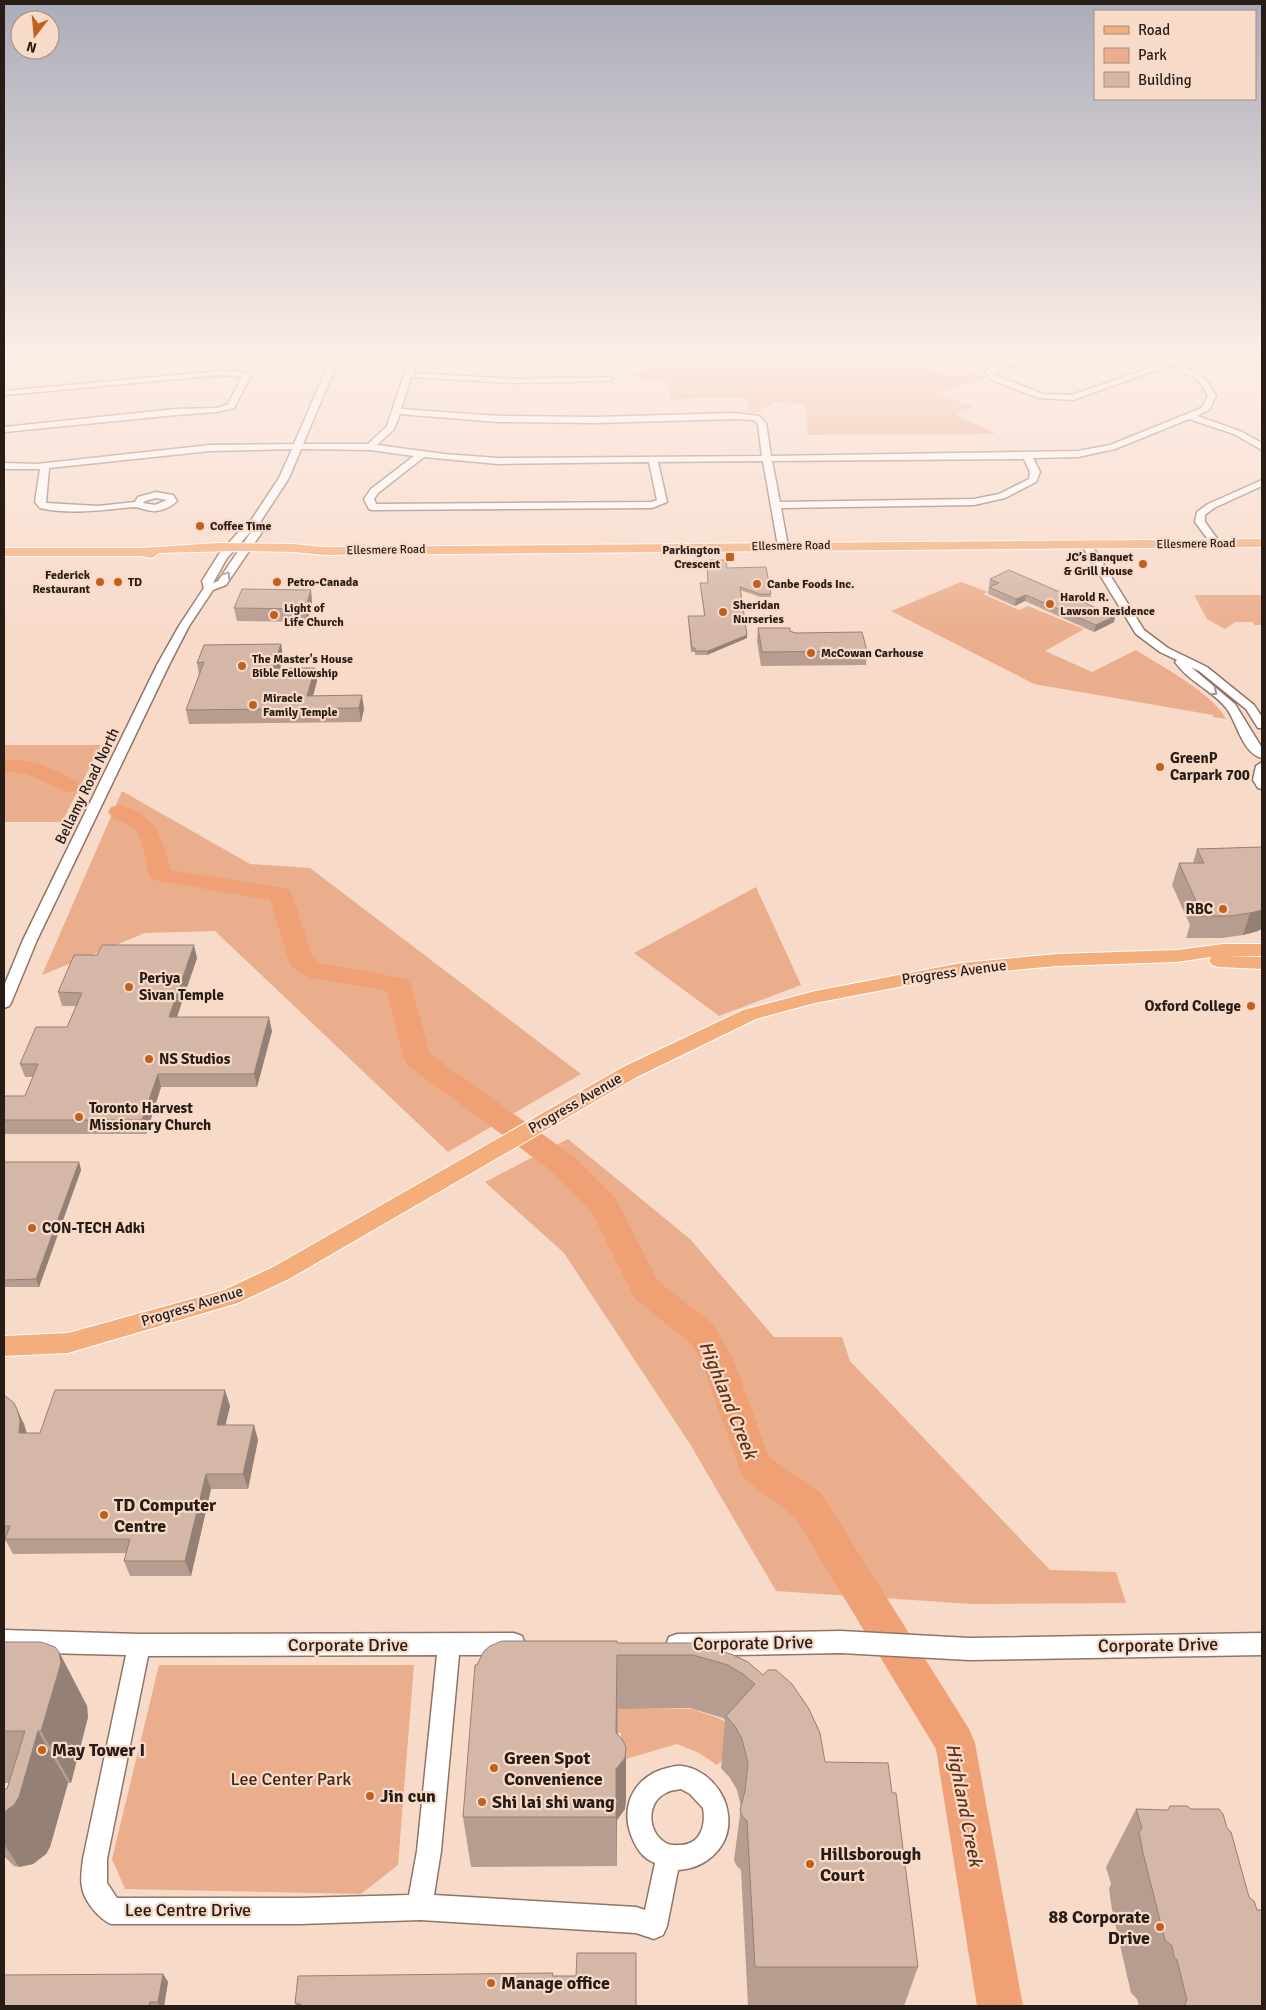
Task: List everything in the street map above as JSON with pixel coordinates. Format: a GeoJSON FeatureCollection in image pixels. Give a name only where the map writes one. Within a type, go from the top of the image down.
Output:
{"type":"FeatureCollection","features":[{"type":"Feature","properties":{"kind":"main road","name":"Ellesmere Road"},"geometry":{"type":"LineString","coordinates":[[4,552],[141,552],[161,555],[244,552],[293,556],[320,551],[1262,543]]}},
{"type":"Feature","properties":{"kind":"main road","name":"Progress Avenue"},"geometry":{"type":"LineString","coordinates":[[4,1346],[68,1343],[230,1297],[281,1273],[630,1072],[750,1014],[815,998],[960,969],[1057,960],[1177,956],[1224,950],[1262,950]]}},
{"type":"Feature","properties":{"kind":"main road","name":"Progress Avenue"},"geometry":{"type":"LineString","coordinates":[[1177,956],[1262,964]]}},
{"type":"Feature","properties":{"kind":"street"},"geometry":{"type":"LineString","coordinates":[[4,466],[45,466],[219,448]]}},
{"type":"Feature","properties":{"kind":"street","name":"Bellamy Road North"},"geometry":{"type":"LineString","coordinates":[[209,588],[207,582],[227,552],[246,529],[254,524],[284,478],[297,448]]}},
{"type":"Feature","properties":{"kind":"street"},"geometry":{"type":"LineString","coordinates":[[376,448],[492,461],[1027,456],[1068,455],[1109,448]]}},
{"type":"Feature","properties":{"kind":"street"},"geometry":{"type":"LineString","coordinates":[[766,448],[783,546]]}},
{"type":"Feature","properties":{"kind":"street"},"geometry":{"type":"LineString","coordinates":[[422,454],[374,491],[369,498],[372,507],[652,505],[662,502],[653,460]]}},
{"type":"Feature","properties":{"kind":"street"},"geometry":{"type":"LineString","coordinates":[[775,505],[953,503],[987,500],[1016,490],[1033,480],[1035,472],[1027,456]]}},
{"type":"Feature","properties":{"kind":"street"},"geometry":{"type":"LineString","coordinates":[[45,466],[40,502],[43,506],[98,509],[138,504]]}},
{"type":"Feature","properties":{"kind":"street"},"geometry":{"type":"LineString","coordinates":[[1216,544],[1200,522],[1200,514],[1211,506],[1262,483]]}},
{"type":"Feature","properties":{"kind":"street","name":"Bellamy Road North"},"geometry":{"type":"LineString","coordinates":[[4,1003],[30,940],[163,665],[184,626],[209,588],[222,582],[260,529],[254,524]]}},
{"type":"Feature","properties":{"kind":"street"},"geometry":{"type":"LineString","coordinates":[[1086,544],[1140,632],[1179,659],[1203,669],[1250,707],[1262,725]]}},
{"type":"Feature","properties":{"kind":"street"},"geometry":{"type":"LineString","coordinates":[[1179,659],[1186,670],[1226,700],[1240,720],[1255,749],[1262,754]]}},
{"type":"Feature","properties":{"kind":"street"},"geometry":{"type":"LineString","coordinates":[[1262,766],[1259,780],[1262,785]]}},
{"type":"Feature","properties":{"kind":"street","name":"Corporate Drive"},"geometry":{"type":"LineString","coordinates":[[4,1641],[139,1645],[535,1644]]}},
{"type":"Feature","properties":{"kind":"street","name":"Corporate Drive"},"geometry":{"type":"LineString","coordinates":[[659,1645],[841,1642],[960,1648],[1262,1644]]}},
{"type":"Feature","properties":{"kind":"street"},"geometry":{"type":"LineString","coordinates":[[420,1907],[429,1851],[450,1644]]}},
{"type":"Feature","properties":{"kind":"street","name":"Lee Centre Drive"},"geometry":{"type":"LineString","coordinates":[[139,1645],[96,1859],[94,1887],[111,1911],[231,1910],[300,1912],[420,1907],[636,1920],[654,1926],[668,1858]]}},
{"type":"Feature","properties":{"kind":"green space"},"geometry":{"type":"Polygon","coordinates":[[[961,582],[988,592],[983,594],[1019,610],[1028,606],[1084,629],[1045,651],[1092,672],[1136,650],[1199,690],[1220,710],[1226,719],[1213,717],[1213,715],[1034,684],[891,611],[961,582]]]}},
{"type":"Feature","properties":{"kind":"green space"},"geometry":{"type":"Polygon","coordinates":[[[1194,595],[1262,595],[1262,625],[1255,625],[1252,622],[1235,622],[1225,629],[1207,619],[1194,595]]]}},
{"type":"Feature","properties":{"kind":"green space"},"geometry":{"type":"Polygon","coordinates":[[[4,745],[101,745],[62,822],[4,822],[4,745]]]}},
{"type":"Feature","properties":{"kind":"green space"},"geometry":{"type":"Polygon","coordinates":[[[122,791],[250,864],[310,868],[581,1074],[448,1152],[215,931],[145,933],[42,975],[122,791]]]}},
{"type":"Feature","properties":{"kind":"green space"},"geometry":{"type":"Polygon","coordinates":[[[756,887],[801,985],[719,1016],[634,953],[756,887]]]}},
{"type":"Feature","properties":{"kind":"green space"},"geometry":{"type":"Polygon","coordinates":[[[568,1139],[690,1239],[774,1337],[842,1337],[850,1361],[1050,1570],[1116,1572],[1126,1603],[973,1604],[776,1591],[690,1444],[564,1253],[485,1182],[568,1139]]]}},
{"type":"Feature","properties":{"kind":"green space","name":"Lee Center Park"},"geometry":{"type":"Polygon","coordinates":[[[159,1665],[414,1665],[398,1865],[361,1894],[125,1889],[112,1859],[159,1665]]]}},
{"type":"Feature","properties":{"kind":"green space"},"geometry":{"type":"Polygon","coordinates":[[[616,1708],[692,1709],[721,1719],[747,1737],[717,1765],[699,1753],[677,1744],[619,1761],[621,1733],[616,1732],[616,1708]]]}},
{"type":"Feature","properties":{"kind":"building","name":"Sheridan Nurseries"},"geometry":{"type":"Polygon","coordinates":[[[709,560],[726,560],[727,568],[766,567],[771,594],[760,594],[740,587],[747,635],[708,651],[695,651],[695,648],[692,648],[688,616],[705,616],[700,583],[708,583],[707,566],[710,566],[709,560]]]}},
{"type":"Feature","properties":{"kind":"building","name":"Harold R. Lawson Residence"},"geometry":{"type":"Polygon","coordinates":[[[1009,570],[1115,616],[1096,625],[1026,595],[1016,599],[989,587],[999,583],[990,579],[1009,570]]]}},
{"type":"Feature","properties":{"kind":"building"},"geometry":{"type":"Polygon","coordinates":[[[242,589],[311,590],[305,609],[234,608],[242,589]]]}},
{"type":"Feature","properties":{"kind":"building"},"geometry":{"type":"Polygon","coordinates":[[[758,628],[790,628],[790,631],[795,633],[862,632],[867,651],[762,652],[758,628]]]}},
{"type":"Feature","properties":{"kind":"building"},"geometry":{"type":"Polygon","coordinates":[[[281,644],[273,668],[315,668],[307,696],[362,695],[359,708],[186,710],[204,662],[197,663],[204,645],[281,644]]]}},
{"type":"Feature","properties":{"kind":"building","name":"RBC"},"geometry":{"type":"Polygon","coordinates":[[[1262,847],[1262,910],[1229,916],[1193,916],[1200,910],[1179,863],[1204,863],[1197,849],[1262,847]]]}},
{"type":"Feature","properties":{"kind":"building"},"geometry":{"type":"Polygon","coordinates":[[[102,945],[194,945],[169,1017],[269,1017],[254,1074],[158,1074],[142,1120],[4,1120],[5,1096],[25,1096],[38,1064],[20,1064],[36,1027],[67,1027],[82,993],[58,992],[74,955],[97,955],[102,945]]]}},
{"type":"Feature","properties":{"kind":"building","name":"CON-TECH Adki"},"geometry":{"type":"Polygon","coordinates":[[[4,1162],[79,1162],[36,1279],[4,1280],[4,1162]]]}},
{"type":"Feature","properties":{"kind":"building","name":"TD Computer Centre"},"geometry":{"type":"Polygon","coordinates":[[[55,1390],[225,1390],[217,1425],[254,1425],[243,1474],[206,1474],[185,1561],[124,1561],[130,1539],[5,1539],[10,1526],[4,1526],[4,1395],[14,1403],[17,1409],[20,1420],[19,1433],[40,1433],[55,1390]]]}},
{"type":"Feature","properties":{"kind":"building"},"geometry":{"type":"Polygon","coordinates":[[[502,1641],[694,1643],[731,1654],[748,1662],[763,1675],[768,1670],[776,1670],[792,1684],[809,1709],[820,1733],[825,1762],[888,1763],[892,1793],[896,1793],[918,1967],[755,1967],[747,1821],[742,1816],[740,1810],[745,1791],[748,1763],[742,1739],[735,1726],[726,1716],[755,1684],[728,1665],[693,1655],[617,1655],[616,1733],[626,1747],[625,1758],[616,1769],[616,1817],[463,1817],[475,1665],[477,1665],[484,1651],[502,1641]]]}},
{"type":"Feature","properties":{"kind":"building"},"geometry":{"type":"Polygon","coordinates":[[[4,1642],[41,1642],[55,1647],[59,1652],[61,1663],[41,1731],[38,1731],[19,1797],[14,1805],[4,1812],[4,1789],[7,1789],[25,1731],[4,1731],[4,1642]]]}},
{"type":"Feature","properties":{"kind":"building"},"geometry":{"type":"Polygon","coordinates":[[[1170,1806],[1187,1806],[1191,1809],[1219,1809],[1223,1814],[1227,1828],[1231,1832],[1249,1897],[1254,1901],[1257,1910],[1262,1910],[1262,2006],[1186,2006],[1185,2004],[1187,2000],[1177,1960],[1174,1957],[1172,1946],[1165,1940],[1143,1853],[1139,1832],[1142,1828],[1136,1809],[1168,1810],[1170,1806]]]}},
{"type":"Feature","properties":{"kind":"building","name":"Manage office"},"geometry":{"type":"Polygon","coordinates":[[[577,1953],[636,1953],[636,2006],[302,2006],[295,2003],[298,1976],[553,1973],[552,1976],[576,1976],[577,1953]]]}},
{"type":"Feature","properties":{"kind":"building"},"geometry":{"type":"Polygon","coordinates":[[[163,1974],[158,2002],[150,2002],[149,2006],[4,2006],[4,1975],[163,1974]]]}},
{"type":"Feature","properties":{"kind":"waterway","name":"Highland Creek"},"geometry":{"type":"LineString","coordinates":[[4,766],[30,768],[69,786]]}},
{"type":"Feature","properties":{"kind":"waterway","name":"Highland Creek"},"geometry":{"type":"LineString","coordinates":[[119,812],[143,825],[151,837],[161,875],[280,894],[302,962],[312,970],[398,985],[418,1059],[563,1164],[605,1207],[646,1290],[702,1334],[715,1356],[755,1467],[808,1505],[955,1743],[1000,2006]]}},
{"type":"Feature","properties":{"kind":"place","name":"Coffee Time"},"geometry":{"type":"Point","coordinates":[200,526]}},
{"type":"Feature","properties":{"kind":"place","name":"Parkington Crescent"},"geometry":{"type":"Point","coordinates":[730,557]}},
{"type":"Feature","properties":{"kind":"place","name":"JC’s Banquet & Grill House"},"geometry":{"type":"Point","coordinates":[1143,564]}},
{"type":"Feature","properties":{"kind":"place","name":"Federick Restaurant"},"geometry":{"type":"Point","coordinates":[100,582]}},
{"type":"Feature","properties":{"kind":"place","name":"TD"},"geometry":{"type":"Point","coordinates":[118,582]}},
{"type":"Feature","properties":{"kind":"place","name":"Petro-Canada"},"geometry":{"type":"Point","coordinates":[277,582]}},
{"type":"Feature","properties":{"kind":"place","name":"Canbe Foods Inc."},"geometry":{"type":"Point","coordinates":[757,584]}},
{"type":"Feature","properties":{"kind":"place","name":"Harold R. Lawson Residence"},"geometry":{"type":"Point","coordinates":[1050,604]}},
{"type":"Feature","properties":{"kind":"place","name":"Sheridan Nurseries"},"geometry":{"type":"Point","coordinates":[723,612]}},
{"type":"Feature","properties":{"kind":"place","name":"Light of Life Church"},"geometry":{"type":"Point","coordinates":[274,615]}},
{"type":"Feature","properties":{"kind":"place","name":"McCowan Carhouse"},"geometry":{"type":"Point","coordinates":[811,653]}},
{"type":"Feature","properties":{"kind":"place","name":"The Master's House Bible Fellowship"},"geometry":{"type":"Point","coordinates":[242,666]}},
{"type":"Feature","properties":{"kind":"place","name":"Miracle Family Temple"},"geometry":{"type":"Point","coordinates":[253,705]}},
{"type":"Feature","properties":{"kind":"place","name":"GreenP Carpark 700"},"geometry":{"type":"Point","coordinates":[1160,767]}},
{"type":"Feature","properties":{"kind":"place","name":"RBC"},"geometry":{"type":"Point","coordinates":[1223,909]}},
{"type":"Feature","properties":{"kind":"place","name":"Periya Sivan Temple"},"geometry":{"type":"Point","coordinates":[129,987]}},
{"type":"Feature","properties":{"kind":"place","name":"Oxford College"},"geometry":{"type":"Point","coordinates":[1251,1006]}},
{"type":"Feature","properties":{"kind":"place","name":"NS Studios"},"geometry":{"type":"Point","coordinates":[149,1059]}},
{"type":"Feature","properties":{"kind":"place","name":"Toronto Harvest Missionary Church"},"geometry":{"type":"Point","coordinates":[79,1117]}},
{"type":"Feature","properties":{"kind":"place","name":"CON-TECH Adki"},"geometry":{"type":"Point","coordinates":[32,1228]}},
{"type":"Feature","properties":{"kind":"place","name":"TD Computer Centre"},"geometry":{"type":"Point","coordinates":[104,1515]}},
{"type":"Feature","properties":{"kind":"place","name":"May Tower I"},"geometry":{"type":"Point","coordinates":[42,1750]}},
{"type":"Feature","properties":{"kind":"place","name":"Green Spot Convenience"},"geometry":{"type":"Point","coordinates":[494,1768]}},
{"type":"Feature","properties":{"kind":"place","name":"Jin cun"},"geometry":{"type":"Point","coordinates":[370,1796]}},
{"type":"Feature","properties":{"kind":"place","name":"Shi lai shi wang"},"geometry":{"type":"Point","coordinates":[482,1802]}},
{"type":"Feature","properties":{"kind":"place","name":"Hillsborough Court"},"geometry":{"type":"Point","coordinates":[810,1864]}},
{"type":"Feature","properties":{"kind":"place","name":"88 Corporate Drive"},"geometry":{"type":"Point","coordinates":[1160,1927]}},
{"type":"Feature","properties":{"kind":"place","name":"Manage office"},"geometry":{"type":"Point","coordinates":[491,1983]}}]}
